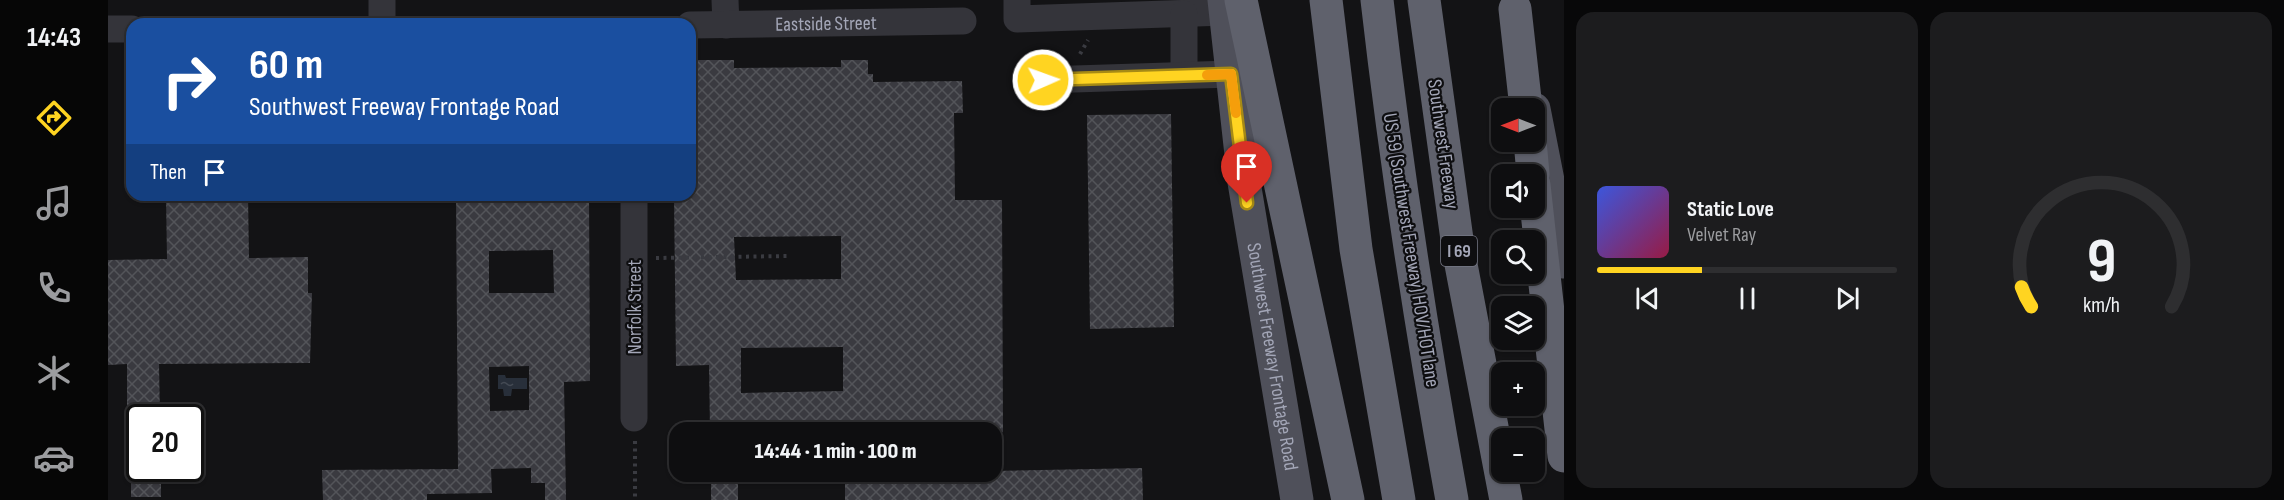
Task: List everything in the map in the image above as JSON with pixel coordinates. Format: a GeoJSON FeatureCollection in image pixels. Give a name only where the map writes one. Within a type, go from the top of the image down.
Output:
{"type":"FeatureCollection","features":[{"type":"Feature","properties":{"kind":"highway"},"geometry":{"type":"LineString","coordinates":[[1326,0],[1356,249],[1399,500]]}},
{"type":"Feature","properties":{"kind":"highway","name":"US 59 (Southwest Freeway) HOV/HOT lane"},"geometry":{"type":"LineString","coordinates":[[1377,0],[1390,113],[1452,500]]}},
{"type":"Feature","properties":{"kind":"highway","name":"Southwest Freeway"},"geometry":{"type":"LineString","coordinates":[[1425,0],[1459,254],[1506,500]]}},
{"type":"Feature","properties":{"kind":"highway"},"geometry":{"type":"LineString","coordinates":[[1230,4],[1348,500]]}},
{"type":"Feature","properties":{"kind":"highway"},"geometry":{"type":"LineString","coordinates":[[1515,4],[1525,98]]}},
{"type":"Feature","properties":{"kind":"highway"},"geometry":{"type":"LineString","coordinates":[[1538,218],[1564,456]]}},
{"type":"Feature","properties":{"kind":"main road","name":"Southwest Freeway Frontage Road"},"geometry":{"type":"LineString","coordinates":[[1230,4],[1231,74],[1252,235],[1297,500]]}},
{"type":"Feature","properties":{"kind":"main road"},"geometry":{"type":"LineString","coordinates":[[1515,4],[1532,98]]}},
{"type":"Feature","properties":{"kind":"main road"},"geometry":{"type":"LineString","coordinates":[[1543,152],[1564,262]]}},
{"type":"Feature","properties":{"kind":"street"},"geometry":{"type":"LineString","coordinates":[[382,0],[382,18]]}},
{"type":"Feature","properties":{"kind":"street"},"geometry":{"type":"LineString","coordinates":[[1017,0],[1017,19],[1184,14],[1230,4]]}},
{"type":"Feature","properties":{"kind":"street","name":"Eastside Street"},"geometry":{"type":"LineString","coordinates":[[696,23],[725,12],[884,11],[963,21]]}},
{"type":"Feature","properties":{"kind":"street"},"geometry":{"type":"LineString","coordinates":[[1184,14],[1184,75]]}},
{"type":"Feature","properties":{"kind":"street"},"geometry":{"type":"LineString","coordinates":[[108,29],[126,29]]}},
{"type":"Feature","properties":{"kind":"street"},"geometry":{"type":"LineString","coordinates":[[1043,80],[1231,74]]}},
{"type":"Feature","properties":{"kind":"street","name":"Norfolk Street"},"geometry":{"type":"LineString","coordinates":[[634,201],[634,418]]}},
{"type":"Feature","properties":{"kind":"path"},"geometry":{"type":"LineString","coordinates":[[1075,79],[1076,60],[1089,39],[1089,17]]}},
{"type":"Feature","properties":{"kind":"path"},"geometry":{"type":"LineString","coordinates":[[634,258],[788,256]]}},
{"type":"Feature","properties":{"kind":"path"},"geometry":{"type":"LineString","coordinates":[[634,418],[635,500]]}},
{"type":"Feature","properties":{"kind":"water"},"geometry":{"type":"Polygon","coordinates":[[[498,375],[505,375],[506,378],[527,378],[527,389],[512,389],[511,396],[504,396],[503,389],[498,389],[498,375]]]}},
{"type":"Feature","properties":{"kind":"building"},"geometry":{"type":"Polygon","coordinates":[[[696,60],[734,60],[734,68],[841,67],[841,60],[868,60],[868,74],[873,74],[873,82],[962,81],[963,113],[954,113],[955,200],[1002,200],[1003,432],[1002,422],[710,422],[709,365],[676,366],[674,201],[696,201],[696,60]],[[841,236],[734,237],[736,280],[841,279],[841,236]],[[843,347],[741,348],[741,393],[843,391],[843,347]]]}},
{"type":"Feature","properties":{"kind":"building"},"geometry":{"type":"Polygon","coordinates":[[[1171,114],[1174,327],[1090,329],[1087,115],[1171,114]]]}},
{"type":"Feature","properties":{"kind":"building"},"geometry":{"type":"Polygon","coordinates":[[[166,201],[248,201],[249,258],[308,257],[308,293],[312,293],[310,363],[159,364],[160,404],[127,404],[127,364],[108,365],[108,260],[167,259],[166,201]]]}},
{"type":"Feature","properties":{"kind":"building"},"geometry":{"type":"Polygon","coordinates":[[[456,201],[589,201],[590,381],[564,382],[566,500],[545,500],[545,483],[531,483],[531,468],[491,469],[492,493],[427,494],[427,500],[323,500],[322,470],[458,469],[456,201]],[[553,250],[489,251],[489,293],[554,293],[553,250]],[[529,366],[489,367],[490,411],[529,410],[529,366]]]}},
{"type":"Feature","properties":{"kind":"building"},"geometry":{"type":"Polygon","coordinates":[[[1142,468],[1143,500],[845,500],[845,482],[1002,482],[1002,471],[1142,468]]]}},
{"type":"Feature","properties":{"kind":"building"},"geometry":{"type":"Polygon","coordinates":[[[131,482],[161,482],[161,497],[131,497],[131,482]]]}},
{"type":"Feature","properties":{"kind":"building"},"geometry":{"type":"Polygon","coordinates":[[[711,482],[738,482],[738,500],[711,500],[711,482]]]}},
{"type":"Feature","properties":{"kind":"slow traffic"},"geometry":{"type":"LineString","coordinates":[[1207,75],[1231,74],[1236,113]]}},
{"type":"Feature","properties":{"kind":"route"},"geometry":{"type":"LineString","coordinates":[[1043,80],[1231,74],[1247,203]]}}]}
